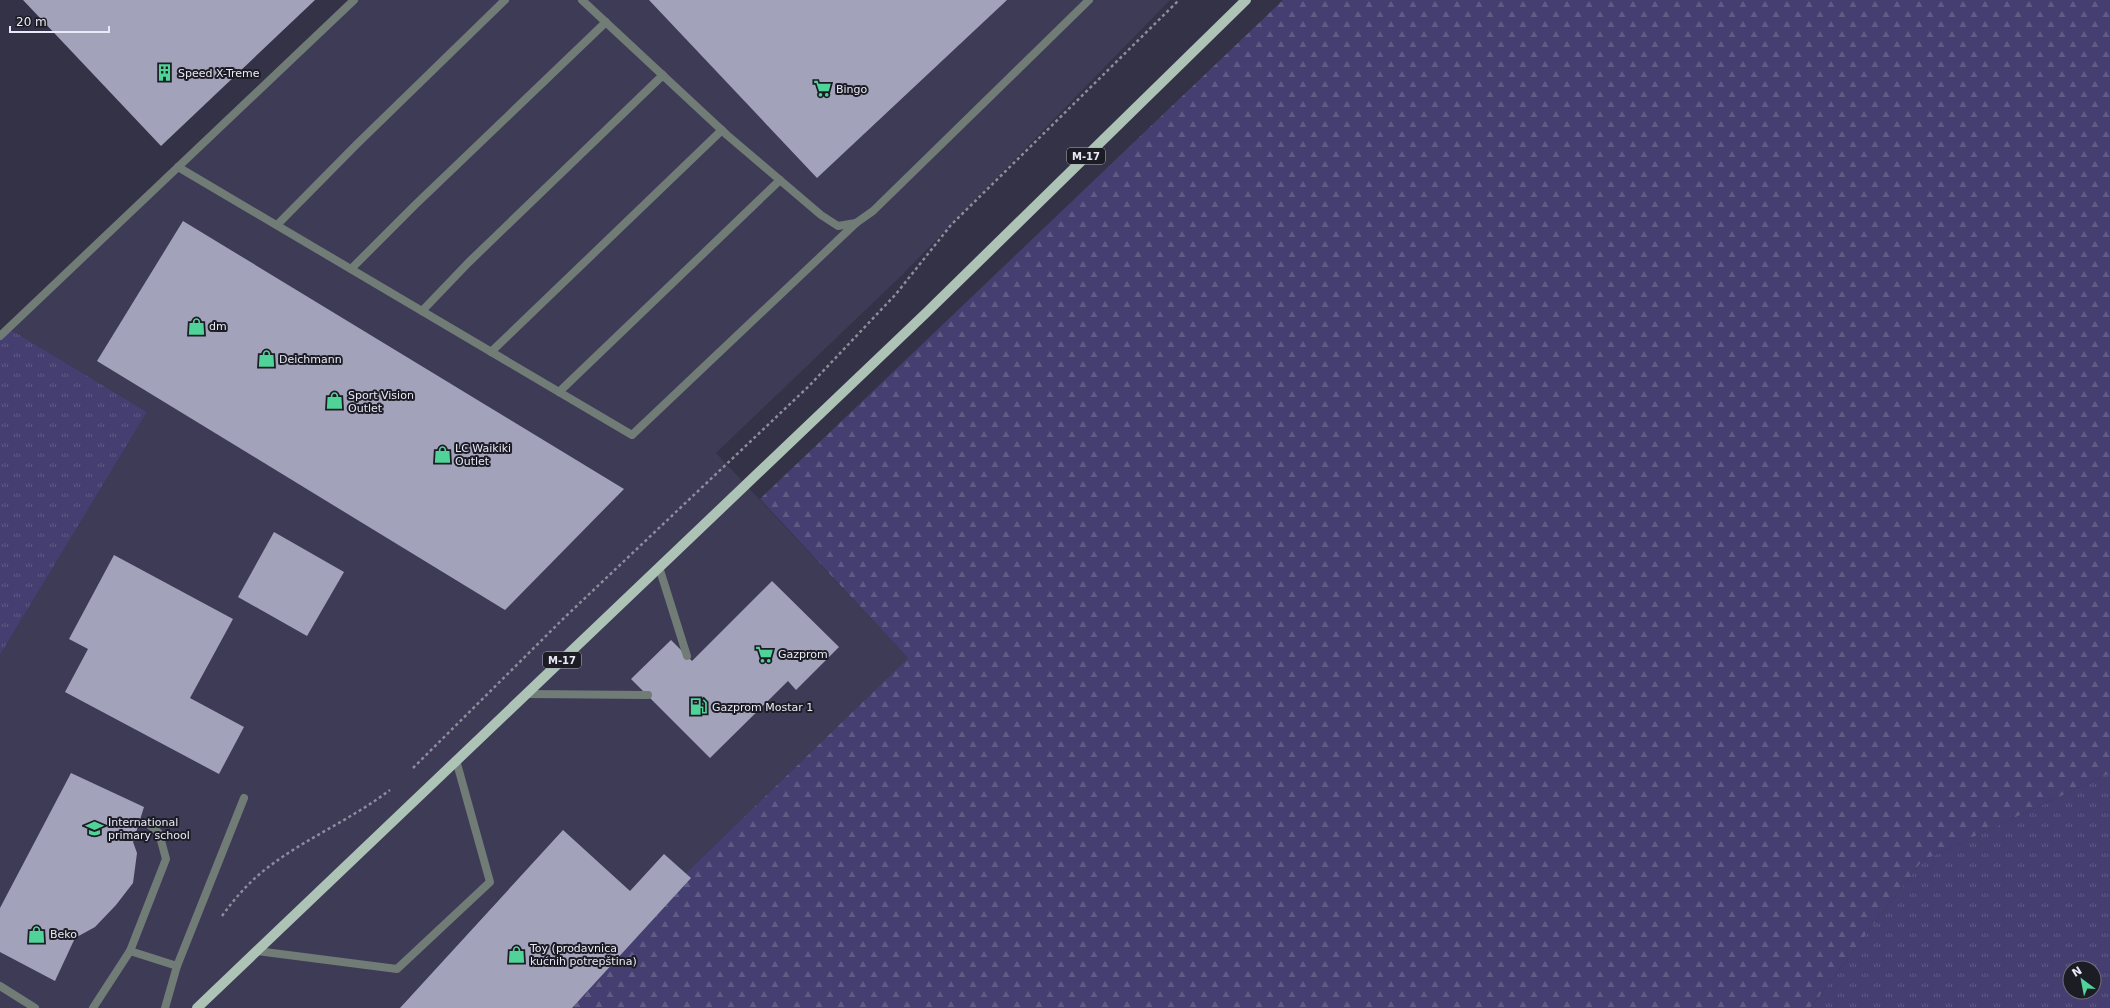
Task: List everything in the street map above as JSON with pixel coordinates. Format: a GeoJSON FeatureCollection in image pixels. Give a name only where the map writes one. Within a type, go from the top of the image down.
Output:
{"type":"FeatureCollection","features":[{"type":"Feature","properties":{"kind":"main road","name":"M-17"},"geometry":{"type":"LineString","coordinates":[[197,1008],[926,313],[1246,0]]}},
{"type":"Feature","properties":{"kind":"lane"},"geometry":{"type":"LineString","coordinates":[[0,336],[354,0]]}},
{"type":"Feature","properties":{"kind":"lane"},"geometry":{"type":"LineString","coordinates":[[277,225],[357,144],[505,0]]}},
{"type":"Feature","properties":{"kind":"lane"},"geometry":{"type":"LineString","coordinates":[[582,0],[722,130],[780,180],[838,226],[856,223]]}},
{"type":"Feature","properties":{"kind":"lane"},"geometry":{"type":"LineString","coordinates":[[178,167],[632,435],[856,223],[873,211],[1089,0]]}},
{"type":"Feature","properties":{"kind":"lane"},"geometry":{"type":"LineString","coordinates":[[351,269],[415,205],[606,22]]}},
{"type":"Feature","properties":{"kind":"lane"},"geometry":{"type":"LineString","coordinates":[[422,311],[469,262],[663,75]]}},
{"type":"Feature","properties":{"kind":"lane"},"geometry":{"type":"LineString","coordinates":[[491,352],[722,130]]}},
{"type":"Feature","properties":{"kind":"lane"},"geometry":{"type":"LineString","coordinates":[[559,392],[780,180]]}},
{"type":"Feature","properties":{"kind":"lane"},"geometry":{"type":"LineString","coordinates":[[659,567],[687,656]]}},
{"type":"Feature","properties":{"kind":"lane"},"geometry":{"type":"LineString","coordinates":[[527,694],[648,695]]}},
{"type":"Feature","properties":{"kind":"lane"},"geometry":{"type":"LineString","coordinates":[[257,951],[396,969],[490,882],[456,760]]}},
{"type":"Feature","properties":{"kind":"lane"},"geometry":{"type":"LineString","coordinates":[[165,1008],[177,966],[244,798]]}},
{"type":"Feature","properties":{"kind":"lane"},"geometry":{"type":"LineString","coordinates":[[93,1008],[130,951],[166,859],[159,833],[146,822]]}},
{"type":"Feature","properties":{"kind":"lane"},"geometry":{"type":"LineString","coordinates":[[130,951],[177,966]]}},
{"type":"Feature","properties":{"kind":"lane"},"geometry":{"type":"LineString","coordinates":[[0,986],[35,1008]]}},
{"type":"Feature","properties":{"kind":"path"},"geometry":{"type":"LineString","coordinates":[[410,771],[565,617],[809,386],[896,294],[951,225],[1179,0]]}},
{"type":"Feature","properties":{"kind":"path"},"geometry":{"type":"LineString","coordinates":[[219,920],[241,891],[267,868],[316,835],[371,804],[393,788]]}},
{"type":"Feature","properties":{"kind":"shaded area"},"geometry":{"type":"Polygon","coordinates":[[[354,0],[1170,0],[901,276],[716,453],[908,658],[547,1008],[0,1008],[0,655],[147,412],[8,328],[354,0]]]}},
{"type":"Feature","properties":{"kind":"green space"},"geometry":{"type":"Polygon","coordinates":[[[1283,0],[2110,0],[2110,773],[1922,861],[1810,1008],[547,1008],[908,658],[760,499],[1283,0]]]}},
{"type":"Feature","properties":{"kind":"green space"},"geometry":{"type":"Polygon","coordinates":[[[8,328],[147,412],[0,655],[0,336],[8,328]]]}},
{"type":"Feature","properties":{"kind":"green space"},"geometry":{"type":"Polygon","coordinates":[[[2110,773],[2110,1008],[1810,1008],[1922,861],[2110,773]]]}},
{"type":"Feature","properties":{"kind":"building","name":"Speed X-Treme"},"geometry":{"type":"Polygon","coordinates":[[[23,0],[315,0],[161,146],[23,0]]]}},
{"type":"Feature","properties":{"kind":"building","name":"Bingo"},"geometry":{"type":"Polygon","coordinates":[[[649,0],[1007,0],[817,178],[649,0]]]}},
{"type":"Feature","properties":{"kind":"building"},"geometry":{"type":"Polygon","coordinates":[[[183,221],[624,489],[505,610],[97,361],[183,221]]]}},
{"type":"Feature","properties":{"kind":"building"},"geometry":{"type":"Polygon","coordinates":[[[274,532],[344,572],[307,636],[238,597],[274,532]]]}},
{"type":"Feature","properties":{"kind":"building"},"geometry":{"type":"Polygon","coordinates":[[[114,555],[233,619],[190,698],[244,727],[219,774],[65,692],[88,649],[69,639],[114,555]]]}},
{"type":"Feature","properties":{"kind":"building","name":"Gazprom"},"geometry":{"type":"Polygon","coordinates":[[[772,581],[839,647],[796,690],[788,681],[710,758],[631,679],[671,640],[692,661],[772,581]]]}},
{"type":"Feature","properties":{"kind":"building"},"geometry":{"type":"Polygon","coordinates":[[[71,773],[144,807],[133,842],[137,853],[133,883],[116,905],[95,927],[75,938],[55,981],[0,952],[0,908],[71,773]]]}},
{"type":"Feature","properties":{"kind":"building"},"geometry":{"type":"Polygon","coordinates":[[[563,830],[630,891],[664,854],[691,878],[572,1008],[400,1008],[563,830]]]}},
{"type":"Feature","properties":{"kind":"place","name":"Speed X-Treme"},"geometry":{"type":"Point","coordinates":[165,73]}},
{"type":"Feature","properties":{"kind":"place","name":"Bingo"},"geometry":{"type":"Point","coordinates":[823,89]}},
{"type":"Feature","properties":{"kind":"place","name":"dm"},"geometry":{"type":"Point","coordinates":[196,326]}},
{"type":"Feature","properties":{"kind":"place","name":"Deichmann"},"geometry":{"type":"Point","coordinates":[266,359]}},
{"type":"Feature","properties":{"kind":"place","name":"Sport Vision Outlet"},"geometry":{"type":"Point","coordinates":[335,401]}},
{"type":"Feature","properties":{"kind":"place","name":"LC Waikiki Outlet"},"geometry":{"type":"Point","coordinates":[442,454]}},
{"type":"Feature","properties":{"kind":"place","name":"Gazprom"},"geometry":{"type":"Point","coordinates":[765,654]}},
{"type":"Feature","properties":{"kind":"place","name":"Gazprom Mostar 1"},"geometry":{"type":"Point","coordinates":[699,707]}},
{"type":"Feature","properties":{"kind":"place","name":"International primary school"},"geometry":{"type":"Point","coordinates":[95,828]}},
{"type":"Feature","properties":{"kind":"place","name":"Beko"},"geometry":{"type":"Point","coordinates":[37,934]}},
{"type":"Feature","properties":{"kind":"place","name":"Toy (prodavnica kućnih potrepština)"},"geometry":{"type":"Point","coordinates":[517,954]}}]}
